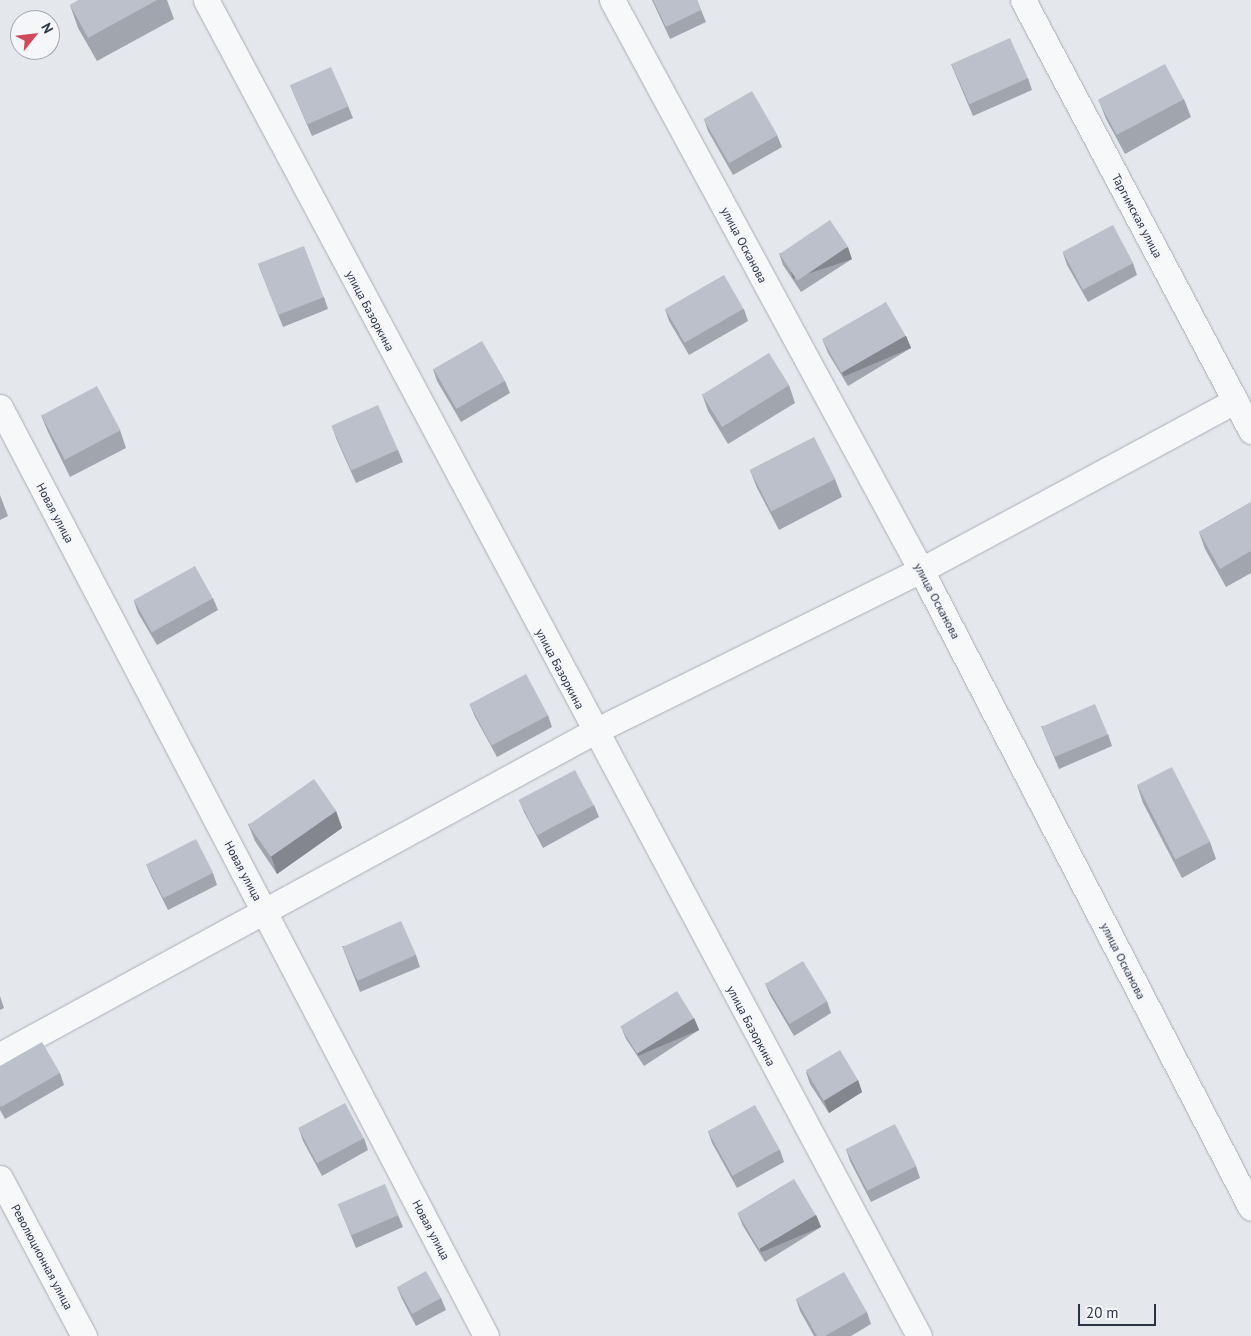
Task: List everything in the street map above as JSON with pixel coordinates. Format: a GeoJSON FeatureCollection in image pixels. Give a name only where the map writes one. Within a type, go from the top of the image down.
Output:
{"type":"FeatureCollection","features":[{"type":"Feature","properties":{"kind":"street","name":"улица Базоркина"},"geometry":{"type":"LineString","coordinates":[[206,0],[593,732],[919,1336]]}},
{"type":"Feature","properties":{"kind":"street","name":"улица Осканова"},"geometry":{"type":"LineString","coordinates":[[612,0],[921,570],[1251,1208]]}},
{"type":"Feature","properties":{"kind":"street","name":"Таргимская улица"},"geometry":{"type":"LineString","coordinates":[[1023,0],[1251,431]]}},
{"type":"Feature","properties":{"kind":"street"},"geometry":{"type":"LineString","coordinates":[[0,1055],[266,914],[593,732],[921,570],[1235,401]]}},
{"type":"Feature","properties":{"kind":"street","name":"Новая улица"},"geometry":{"type":"LineString","coordinates":[[0,407],[486,1336]]}},
{"type":"Feature","properties":{"kind":"street","name":"Революционная улица"},"geometry":{"type":"LineString","coordinates":[[0,1178],[84,1336]]}},
{"type":"Feature","properties":{"kind":"building"},"geometry":{"type":"Polygon","coordinates":[[[79,0],[157,0],[88,38],[70,5],[79,0]]]}},
{"type":"Feature","properties":{"kind":"building"},"geometry":{"type":"Polygon","coordinates":[[[653,0],[697,0],[701,10],[666,27],[653,0]]]}},
{"type":"Feature","properties":{"kind":"building"},"geometry":{"type":"Polygon","coordinates":[[[1010,38],[1028,78],[969,104],[952,64],[1010,38]]]}},
{"type":"Feature","properties":{"kind":"building"},"geometry":{"type":"Polygon","coordinates":[[[1165,64],[1184,99],[1117,135],[1098,100],[1165,64]]]}},
{"type":"Feature","properties":{"kind":"building"},"geometry":{"type":"Polygon","coordinates":[[[331,67],[348,106],[307,125],[290,85],[331,67]]]}},
{"type":"Feature","properties":{"kind":"building"},"geometry":{"type":"Polygon","coordinates":[[[752,91],[778,135],[729,163],[704,119],[752,91]]]}},
{"type":"Feature","properties":{"kind":"building"},"geometry":{"type":"Polygon","coordinates":[[[830,220],[848,247],[797,281],[779,254],[830,220]]]}},
{"type":"Feature","properties":{"kind":"building"},"geometry":{"type":"Polygon","coordinates":[[[1113,225],[1133,263],[1083,290],[1063,252],[1113,225]]]}},
{"type":"Feature","properties":{"kind":"building"},"geometry":{"type":"Polygon","coordinates":[[[304,246],[324,297],[278,315],[258,264],[304,246]]]}},
{"type":"Feature","properties":{"kind":"building"},"geometry":{"type":"Polygon","coordinates":[[[724,275],[744,309],[685,343],[665,309],[724,275]]]}},
{"type":"Feature","properties":{"kind":"building"},"geometry":{"type":"Polygon","coordinates":[[[886,302],[906,336],[841,373],[822,339],[886,302]]]}},
{"type":"Feature","properties":{"kind":"building"},"geometry":{"type":"Polygon","coordinates":[[[482,341],[505,381],[457,409],[434,369],[482,341]]]}},
{"type":"Feature","properties":{"kind":"building"},"geometry":{"type":"Polygon","coordinates":[[[769,353],[789,385],[722,427],[702,395],[769,353]]]}},
{"type":"Feature","properties":{"kind":"building"},"geometry":{"type":"Polygon","coordinates":[[[97,386],[120,430],[65,460],[41,416],[97,386]]]}},
{"type":"Feature","properties":{"kind":"building"},"geometry":{"type":"Polygon","coordinates":[[[378,405],[398,450],[351,471],[331,426],[378,405]]]}},
{"type":"Feature","properties":{"kind":"building"},"geometry":{"type":"Polygon","coordinates":[[[814,437],[835,479],[771,512],[750,470],[814,437]]]}},
{"type":"Feature","properties":{"kind":"building"},"geometry":{"type":"Polygon","coordinates":[[[1251,502],[1251,551],[1220,569],[1199,532],[1251,502]]]}},
{"type":"Feature","properties":{"kind":"building"},"geometry":{"type":"Polygon","coordinates":[[[195,566],[213,598],[152,632],[134,600],[195,566]]]}},
{"type":"Feature","properties":{"kind":"building"},"geometry":{"type":"Polygon","coordinates":[[[526,674],[548,715],[492,746],[469,704],[526,674]]]}},
{"type":"Feature","properties":{"kind":"building"},"geometry":{"type":"Polygon","coordinates":[[[1095,704],[1108,734],[1055,757],[1042,727],[1095,704]]]}},
{"type":"Feature","properties":{"kind":"building"},"geometry":{"type":"Polygon","coordinates":[[[1172,767],[1210,842],[1175,860],[1137,785],[1172,767]]]}},
{"type":"Feature","properties":{"kind":"building"},"geometry":{"type":"Polygon","coordinates":[[[575,770],[594,805],[537,835],[518,800],[575,770]]]}},
{"type":"Feature","properties":{"kind":"building"},"geometry":{"type":"Polygon","coordinates":[[[314,779],[336,811],[271,857],[248,825],[314,779]]]}},
{"type":"Feature","properties":{"kind":"building"},"geometry":{"type":"Polygon","coordinates":[[[196,839],[213,873],[163,898],[146,864],[196,839]]]}},
{"type":"Feature","properties":{"kind":"building"},"geometry":{"type":"Polygon","coordinates":[[[401,921],[416,955],[358,981],[343,947],[401,921]]]}},
{"type":"Feature","properties":{"kind":"building"},"geometry":{"type":"Polygon","coordinates":[[[803,961],[827,1001],[789,1024],[765,984],[803,961]]]}},
{"type":"Feature","properties":{"kind":"building"},"geometry":{"type":"Polygon","coordinates":[[[677,991],[694,1018],[637,1054],[620,1027],[677,991]]]}},
{"type":"Feature","properties":{"kind":"building"},"geometry":{"type":"Polygon","coordinates":[[[42,1042],[60,1073],[1,1107],[0,1066],[42,1042]]]}},
{"type":"Feature","properties":{"kind":"building"},"geometry":{"type":"Polygon","coordinates":[[[840,1050],[858,1080],[824,1101],[806,1071],[840,1050]]]}},
{"type":"Feature","properties":{"kind":"building"},"geometry":{"type":"Polygon","coordinates":[[[345,1103],[364,1138],[317,1163],[298,1128],[345,1103]]]}},
{"type":"Feature","properties":{"kind":"building"},"geometry":{"type":"Polygon","coordinates":[[[755,1105],[780,1150],[732,1176],[708,1131],[755,1105]]]}},
{"type":"Feature","properties":{"kind":"building"},"geometry":{"type":"Polygon","coordinates":[[[895,1124],[916,1166],[867,1191],[846,1149],[895,1124]]]}},
{"type":"Feature","properties":{"kind":"building"},"geometry":{"type":"Polygon","coordinates":[[[794,1179],[816,1215],[759,1249],[737,1213],[794,1179]]]}},
{"type":"Feature","properties":{"kind":"building"},"geometry":{"type":"Polygon","coordinates":[[[385,1184],[398,1215],[351,1235],[338,1204],[385,1184]]]}},
{"type":"Feature","properties":{"kind":"building"},"geometry":{"type":"Polygon","coordinates":[[[426,1271],[441,1298],[412,1314],[397,1287],[426,1271]]]}},
{"type":"Feature","properties":{"kind":"building"},"geometry":{"type":"Polygon","coordinates":[[[844,1272],[867,1312],[825,1336],[817,1336],[796,1299],[844,1272]]]}}]}
